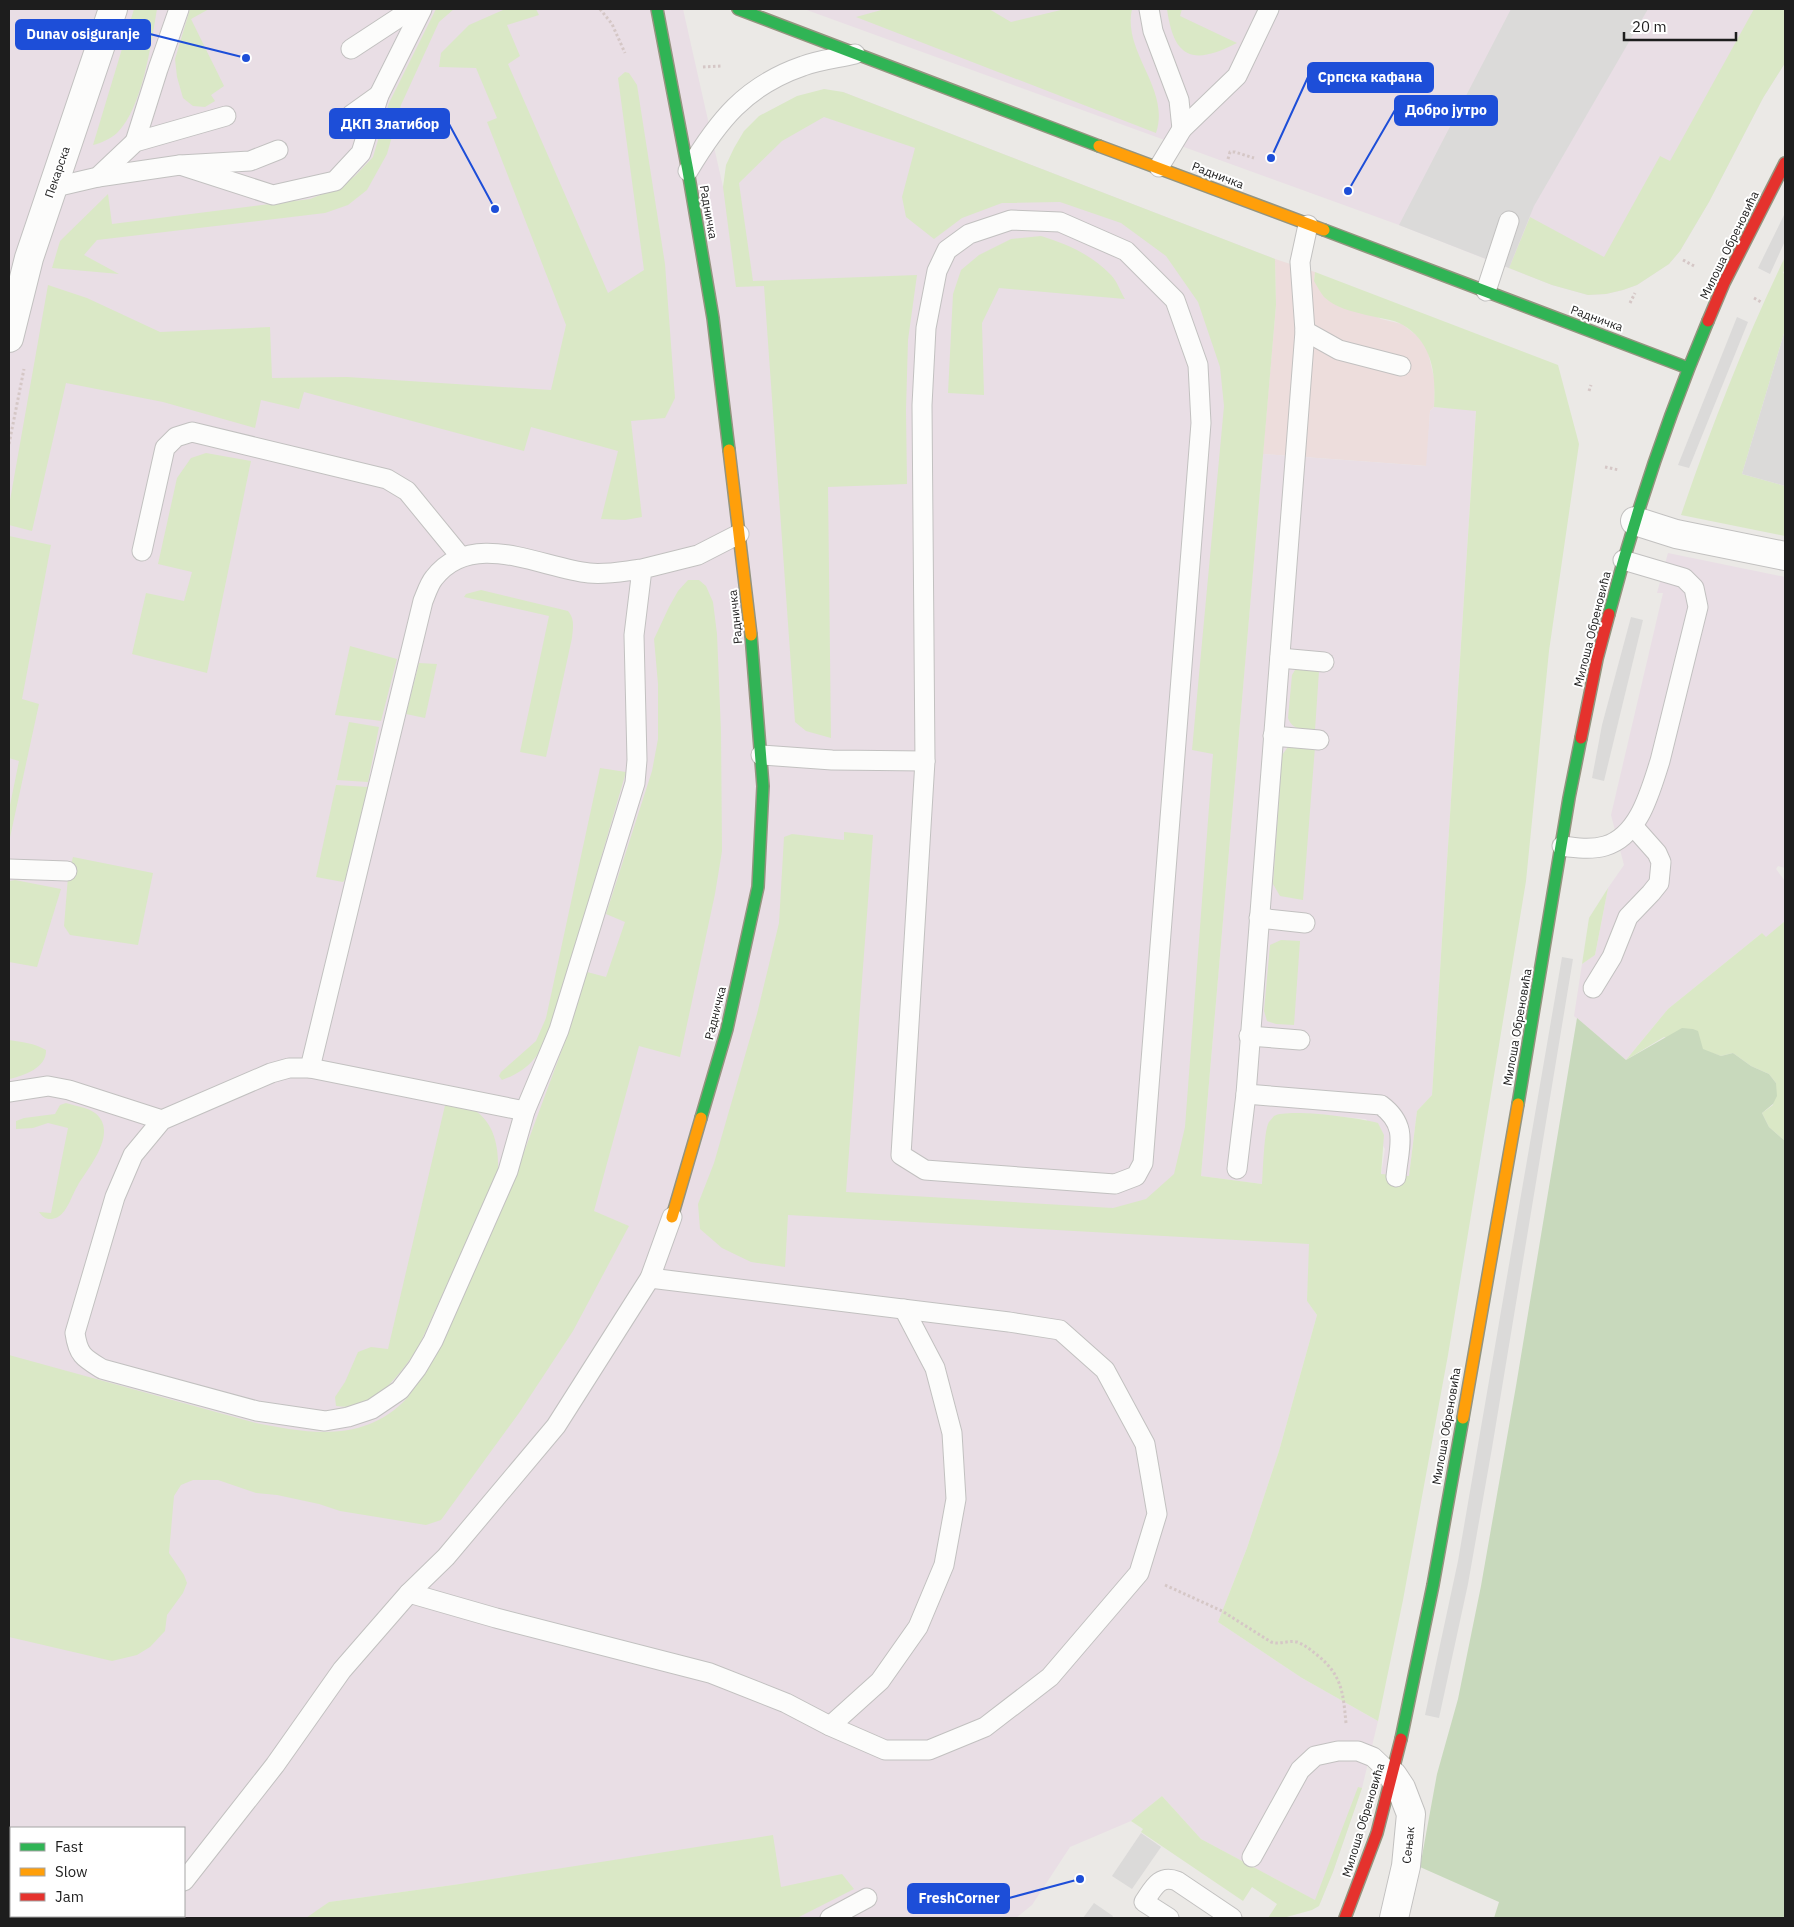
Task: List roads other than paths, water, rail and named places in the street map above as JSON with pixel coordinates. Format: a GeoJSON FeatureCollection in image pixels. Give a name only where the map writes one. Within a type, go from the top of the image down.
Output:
{"type":"FeatureCollection","features":[{"type":"Feature","properties":{"kind":"street","name":"Пекарска"},"geometry":{"type":"LineString","coordinates":[[9,338],[29,258],[51,188],[113,9]]}},
{"type":"Feature","properties":{"kind":"street","name":"Радничка"},"geometry":{"type":"LineString","coordinates":[[657,9],[688,171],[713,318],[748,601],[763,786],[758,887],[726,1029],[672,1217]]}},
{"type":"Feature","properties":{"kind":"street","name":"Радничка"},"geometry":{"type":"LineString","coordinates":[[738,9],[1688,368]]}},
{"type":"Feature","properties":{"kind":"street","name":"Милоша Обреновића"},"geometry":{"type":"LineString","coordinates":[[1345,1918],[1376,1833],[1393,1776],[1434,1575],[1578,751],[1597,659],[1635,521],[1688,368],[1724,283],[1785,163]]}},
{"type":"Feature","properties":{"kind":"street"},"geometry":{"type":"LineString","coordinates":[[1635,521],[1676,534],[1785,556]]}},
{"type":"Feature","properties":{"kind":"street","name":"Сењак"},"geometry":{"type":"LineString","coordinates":[[1393,1776],[1401,1788],[1411,1814],[1406,1866],[1394,1918]]}},
{"type":"Feature","properties":{"kind":"lane"},"geometry":{"type":"LineString","coordinates":[[135,142],[179,9]]}},
{"type":"Feature","properties":{"kind":"lane"},"geometry":{"type":"LineString","coordinates":[[352,49],[412,9]]}},
{"type":"Feature","properties":{"kind":"lane"},"geometry":{"type":"LineString","coordinates":[[180,165],[273,195],[335,181],[360,153],[379,95],[422,9]]}},
{"type":"Feature","properties":{"kind":"lane"},"geometry":{"type":"LineString","coordinates":[[1149,9],[1153,31],[1179,100],[1182,129]]}},
{"type":"Feature","properties":{"kind":"lane"},"geometry":{"type":"LineString","coordinates":[[1159,167],[1182,129],[1237,76],[1269,9]]}},
{"type":"Feature","properties":{"kind":"lane"},"geometry":{"type":"LineString","coordinates":[[688,171],[709,136],[736,105],[749,95],[765,84],[802,66],[857,53]]}},
{"type":"Feature","properties":{"kind":"lane"},"geometry":{"type":"LineString","coordinates":[[351,115],[379,95]]}},
{"type":"Feature","properties":{"kind":"lane"},"geometry":{"type":"LineString","coordinates":[[98,177],[135,142],[226,116]]}},
{"type":"Feature","properties":{"kind":"lane"},"geometry":{"type":"LineString","coordinates":[[51,188],[98,177],[180,165],[250,161],[278,150]]}},
{"type":"Feature","properties":{"kind":"lane"},"geometry":{"type":"LineString","coordinates":[[1011,220],[1060,222],[1126,251],[1175,300],[1198,365],[1200,423],[1195,492],[1143,1163],[1136,1176],[1115,1184],[925,1170],[901,1154],[926,761],[922,405],[926,328],[936,271],[947,250],[969,234],[1011,220]]}},
{"type":"Feature","properties":{"kind":"lane"},"geometry":{"type":"LineString","coordinates":[[1486,291],[1509,221]]}},
{"type":"Feature","properties":{"kind":"lane"},"geometry":{"type":"LineString","coordinates":[[1237,1169],[1246,1094],[1305,331],[1300,262],[1308,225]]}},
{"type":"Feature","properties":{"kind":"lane"},"geometry":{"type":"LineString","coordinates":[[1305,331],[1339,350],[1401,366]]}},
{"type":"Feature","properties":{"kind":"lane"},"geometry":{"type":"LineString","coordinates":[[142,551],[165,448],[176,437],[192,432],[387,479],[406,491],[461,557]]}},
{"type":"Feature","properties":{"kind":"lane"},"geometry":{"type":"LineString","coordinates":[[310,1068],[423,602],[434,578],[461,557],[483,553],[510,554],[587,573],[607,574],[642,569],[698,554],[739,534]]}},
{"type":"Feature","properties":{"kind":"lane"},"geometry":{"type":"LineString","coordinates":[[1562,846],[1583,848],[1606,846],[1617,840],[1633,826],[1648,795],[1660,761],[1698,602],[1694,588],[1684,578],[1623,560]]}},
{"type":"Feature","properties":{"kind":"lane"},"geometry":{"type":"LineString","coordinates":[[525,1111],[310,1068],[289,1068],[271,1073],[162,1120],[133,1155],[115,1197],[75,1334],[77,1348],[85,1359],[102,1369],[257,1411],[325,1421],[348,1418],[372,1409],[400,1390],[417,1368],[433,1341],[508,1171],[525,1111],[559,1030],[635,783],[637,760],[634,635],[642,569]]}},
{"type":"Feature","properties":{"kind":"lane"},"geometry":{"type":"LineString","coordinates":[[1280,658],[1324,662]]}},
{"type":"Feature","properties":{"kind":"lane"},"geometry":{"type":"LineString","coordinates":[[1273,736],[1319,740]]}},
{"type":"Feature","properties":{"kind":"lane"},"geometry":{"type":"LineString","coordinates":[[761,755],[832,760],[926,761]]}},
{"type":"Feature","properties":{"kind":"lane"},"geometry":{"type":"LineString","coordinates":[[1593,988],[1612,957],[1628,917],[1659,883],[1661,862],[1658,853],[1633,826]]}},
{"type":"Feature","properties":{"kind":"lane"},"geometry":{"type":"LineString","coordinates":[[9,869],[67,871]]}},
{"type":"Feature","properties":{"kind":"lane"},"geometry":{"type":"LineString","coordinates":[[1259,918],[1305,924]]}},
{"type":"Feature","properties":{"kind":"lane"},"geometry":{"type":"LineString","coordinates":[[1249,1036],[1300,1040]]}},
{"type":"Feature","properties":{"kind":"lane"},"geometry":{"type":"LineString","coordinates":[[9,1092],[48,1086],[69,1090],[162,1120]]}},
{"type":"Feature","properties":{"kind":"lane"},"geometry":{"type":"LineString","coordinates":[[1246,1094],[1381,1105],[1397,1120],[1400,1132],[1396,1177]]}},
{"type":"Feature","properties":{"kind":"lane"},"geometry":{"type":"LineString","coordinates":[[185,1880],[275,1766],[342,1670],[409,1593],[446,1557],[556,1426],[650,1278],[672,1217]]}},
{"type":"Feature","properties":{"kind":"lane"},"geometry":{"type":"LineString","coordinates":[[409,1593],[496,1618],[710,1673],[786,1703],[830,1726],[885,1750],[929,1750],[986,1728],[1050,1677],[1139,1573],[1157,1514],[1145,1444],[1105,1370],[1060,1330],[1009,1322],[650,1278]]}},
{"type":"Feature","properties":{"kind":"lane"},"geometry":{"type":"LineString","coordinates":[[830,1726],[880,1681],[918,1627],[944,1565],[956,1499],[952,1432],[935,1368],[904,1309]]}},
{"type":"Feature","properties":{"kind":"lane"},"geometry":{"type":"LineString","coordinates":[[1252,1857],[1300,1770],[1315,1756],[1338,1751],[1358,1751],[1373,1757],[1393,1776]]}},
{"type":"Feature","properties":{"kind":"lane"},"geometry":{"type":"LineString","coordinates":[[1169,1918],[1144,1902],[1156,1884],[1161,1880],[1171,1878],[1177,1880],[1232,1918]]}},
{"type":"Feature","properties":{"kind":"lane"},"geometry":{"type":"LineString","coordinates":[[830,1918],[867,1898]]}},
{"type":"Feature","properties":{"kind":"place","name":"Dunav osiguranje"},"geometry":{"type":"Point","coordinates":[246,58]}},
{"type":"Feature","properties":{"kind":"place","name":"Српска кафана"},"geometry":{"type":"Point","coordinates":[1271,158]}},
{"type":"Feature","properties":{"kind":"place","name":"Добро јутро"},"geometry":{"type":"Point","coordinates":[1348,191]}},
{"type":"Feature","properties":{"kind":"place","name":"ДКП Златибор"},"geometry":{"type":"Point","coordinates":[495,209]}},
{"type":"Feature","properties":{"kind":"place","name":"FreshCorner"},"geometry":{"type":"Point","coordinates":[1080,1879]}}]}
